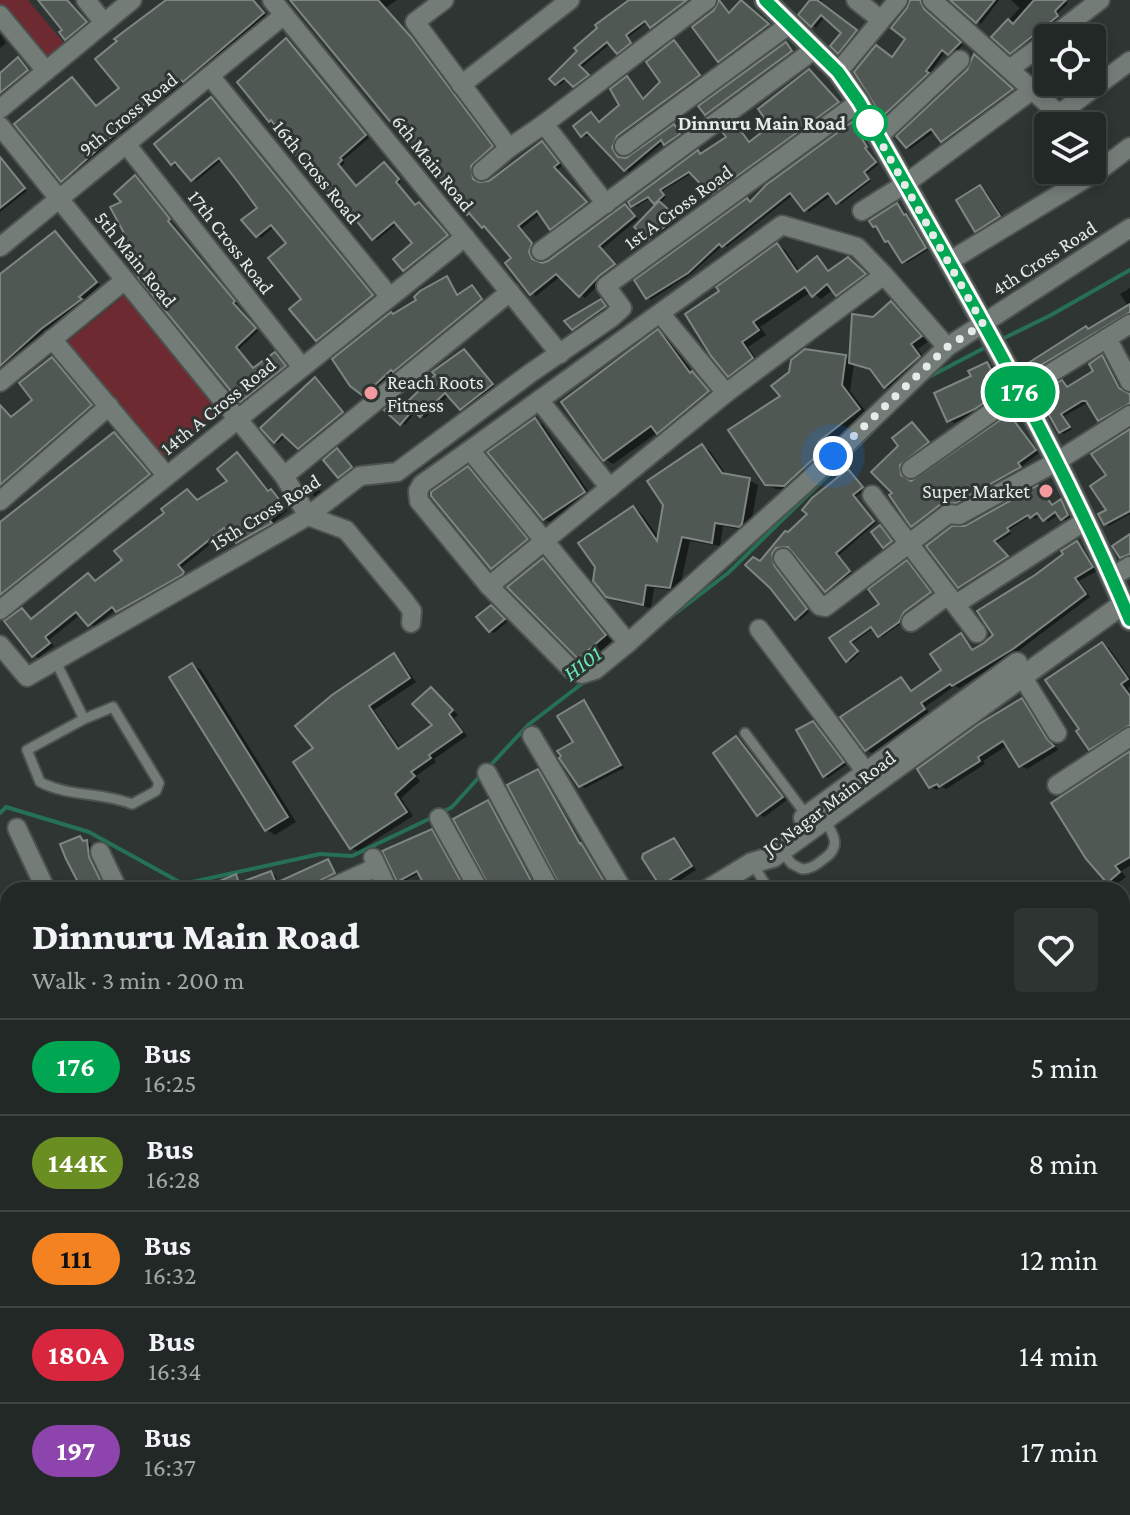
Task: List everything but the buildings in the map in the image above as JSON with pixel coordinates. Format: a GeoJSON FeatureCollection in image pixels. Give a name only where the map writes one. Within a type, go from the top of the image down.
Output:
{"type":"FeatureCollection","features":[{"type":"Feature","properties":{"kind":"main road"},"geometry":{"type":"LineString","coordinates":[[765,0],[838,72],[859,102],[1015,383],[1121,598]]}},
{"type":"Feature","properties":{"kind":"main road","name":"JC Nagar Main Road"},"geometry":{"type":"LineString","coordinates":[[963,711],[1022,676],[1121,598]]}},
{"type":"Feature","properties":{"kind":"main road","name":"JC Nagar Main Road"},"geometry":{"type":"LineString","coordinates":[[752,863],[766,845],[871,779],[1121,598]]}},
{"type":"Feature","properties":{"kind":"main road","name":"JC Nagar Main Road"},"geometry":{"type":"LineString","coordinates":[[752,863],[773,857],[781,851],[816,815]]}},
{"type":"Feature","properties":{"kind":"main road"},"geometry":{"type":"LineString","coordinates":[[721,882],[752,863]]}},
{"type":"Feature","properties":{"kind":"street"},"geometry":{"type":"LineString","coordinates":[[86,0],[104,23]]}},
{"type":"Feature","properties":{"kind":"street"},"geometry":{"type":"LineString","coordinates":[[0,109],[132,0]]}},
{"type":"Feature","properties":{"kind":"street"},"geometry":{"type":"LineString","coordinates":[[444,0],[415,22],[509,148]]}},
{"type":"Feature","properties":{"kind":"street"},"geometry":{"type":"LineString","coordinates":[[461,85],[570,0]]}},
{"type":"Feature","properties":{"kind":"street"},"geometry":{"type":"LineString","coordinates":[[482,171],[707,0]]}},
{"type":"Feature","properties":{"kind":"street"},"geometry":{"type":"LineString","coordinates":[[856,0],[881,20]]}},
{"type":"Feature","properties":{"kind":"street"},"geometry":{"type":"LineString","coordinates":[[838,72],[898,0]]}},
{"type":"Feature","properties":{"kind":"street"},"geometry":{"type":"LineString","coordinates":[[932,0],[1059,114],[1130,61]]}},
{"type":"Feature","properties":{"kind":"street"},"geometry":{"type":"LineString","coordinates":[[1069,24],[1100,0]]}},
{"type":"Feature","properties":{"kind":"street","name":"9th Cross Road"},"geometry":{"type":"LineString","coordinates":[[0,247],[210,76],[278,7]]}},
{"type":"Feature","properties":{"kind":"street","name":"6th Main Road"},"geometry":{"type":"LineString","coordinates":[[278,7],[574,374]]}},
{"type":"Feature","properties":{"kind":"street"},"geometry":{"type":"LineString","coordinates":[[0,15],[46,71]]}},
{"type":"Feature","properties":{"kind":"street"},"geometry":{"type":"LineString","coordinates":[[624,146],[790,24]]}},
{"type":"Feature","properties":{"kind":"street"},"geometry":{"type":"LineString","coordinates":[[541,251],[815,49]]}},
{"type":"Feature","properties":{"kind":"street"},"geometry":{"type":"LineString","coordinates":[[1009,69],[1034,51]]}},
{"type":"Feature","properties":{"kind":"street"},"geometry":{"type":"LineString","coordinates":[[878,137],[960,60]]}},
{"type":"Feature","properties":{"kind":"street","name":"16th Cross Road"},"geometry":{"type":"LineString","coordinates":[[210,76],[390,297]]}},
{"type":"Feature","properties":{"kind":"street"},"geometry":{"type":"LineString","coordinates":[[862,211],[905,184],[1031,91]]}},
{"type":"Feature","properties":{"kind":"street","name":"1st A Cross Road"},"geometry":{"type":"LineString","coordinates":[[560,354],[622,308],[606,286],[859,102]]}},
{"type":"Feature","properties":{"kind":"street"},"geometry":{"type":"LineString","coordinates":[[544,124],[606,204]]}},
{"type":"Feature","properties":{"kind":"street","name":"5th Main Road"},"geometry":{"type":"LineString","coordinates":[[0,126],[284,476],[308,516]]}},
{"type":"Feature","properties":{"kind":"street","name":"17th Cross Road"},"geometry":{"type":"LineString","coordinates":[[126,144],[302,367]]}},
{"type":"Feature","properties":{"kind":"street"},"geometry":{"type":"LineString","coordinates":[[948,262],[1101,169],[1130,147]]}},
{"type":"Feature","properties":{"kind":"street"},"geometry":{"type":"LineString","coordinates":[[884,275],[726,393],[489,586],[419,501],[418,491],[422,484],[782,225],[857,247],[884,275],[947,347]]}},
{"type":"Feature","properties":{"kind":"street","name":"4th Cross Road"},"geometry":{"type":"LineString","coordinates":[[489,586],[571,669],[582,674],[595,670],[811,478],[947,347],[1130,228]]}},
{"type":"Feature","properties":{"kind":"street","name":"14th A Cross Road"},"geometry":{"type":"LineString","coordinates":[[0,610],[465,237]]}},
{"type":"Feature","properties":{"kind":"street"},"geometry":{"type":"LineString","coordinates":[[0,382],[125,280]]}},
{"type":"Feature","properties":{"kind":"street"},"geometry":{"type":"LineString","coordinates":[[284,476],[510,292]]}},
{"type":"Feature","properties":{"kind":"street"},"geometry":{"type":"LineString","coordinates":[[660,313],[726,393]]}},
{"type":"Feature","properties":{"kind":"street"},"geometry":{"type":"LineString","coordinates":[[911,469],[1015,383],[1130,324]]}},
{"type":"Feature","properties":{"kind":"street"},"geometry":{"type":"LineString","coordinates":[[1107,338],[1130,382]]}},
{"type":"Feature","properties":{"kind":"street"},"geometry":{"type":"LineString","coordinates":[[52,339],[166,475]]}},
{"type":"Feature","properties":{"kind":"street","name":"15th Cross Road"},"geometry":{"type":"LineString","coordinates":[[0,645],[27,677],[308,516],[360,476],[397,472],[560,354]]}},
{"type":"Feature","properties":{"kind":"street"},"geometry":{"type":"LineString","coordinates":[[539,400],[610,488]]}},
{"type":"Feature","properties":{"kind":"street"},"geometry":{"type":"LineString","coordinates":[[0,501],[109,406]]}},
{"type":"Feature","properties":{"kind":"street"},"geometry":{"type":"LineString","coordinates":[[783,558],[820,606],[825,607],[948,514],[959,515],[1056,462],[1130,415]]}},
{"type":"Feature","properties":{"kind":"street"},"geometry":{"type":"LineString","coordinates":[[470,450],[628,643]]}},
{"type":"Feature","properties":{"kind":"street"},"geometry":{"type":"LineString","coordinates":[[872,495],[977,633]]}},
{"type":"Feature","properties":{"kind":"street"},"geometry":{"type":"LineString","coordinates":[[308,516],[346,530],[412,611],[411,623]]}},
{"type":"Feature","properties":{"kind":"street"},"geometry":{"type":"LineString","coordinates":[[911,622],[1085,521]]}},
{"type":"Feature","properties":{"kind":"street"},"geometry":{"type":"LineString","coordinates":[[1121,598],[1130,566]]}},
{"type":"Feature","properties":{"kind":"street"},"geometry":{"type":"LineString","coordinates":[[759,629],[871,779]]}},
{"type":"Feature","properties":{"kind":"street"},"geometry":{"type":"LineString","coordinates":[[1022,676],[1057,733]]}},
{"type":"Feature","properties":{"kind":"street"},"geometry":{"type":"LineString","coordinates":[[532,736],[618,882]]}},
{"type":"Feature","properties":{"kind":"street"},"geometry":{"type":"LineString","coordinates":[[1057,785],[1130,737]]}},
{"type":"Feature","properties":{"kind":"street"},"geometry":{"type":"LineString","coordinates":[[487,773],[546,882]]}},
{"type":"Feature","properties":{"kind":"street"},"geometry":{"type":"LineString","coordinates":[[439,818],[475,882]]}},
{"type":"Feature","properties":{"kind":"street"},"geometry":{"type":"LineString","coordinates":[[17,828],[42,882]]}},
{"type":"Feature","properties":{"kind":"street"},"geometry":{"type":"LineString","coordinates":[[100,852],[114,882]]}},
{"type":"Feature","properties":{"kind":"street"},"geometry":{"type":"LineString","coordinates":[[340,882],[374,861],[384,882]]}},
{"type":"Feature","properties":{"kind":"lane"},"geometry":{"type":"LineString","coordinates":[[55,660],[84,719]]}},
{"type":"Feature","properties":{"kind":"lane"},"geometry":{"type":"LineString","coordinates":[[113,707],[159,783],[156,791],[132,804],[114,797],[58,791],[40,782],[27,750],[84,719],[113,707]]}},
{"type":"Feature","properties":{"kind":"lane"},"geometry":{"type":"LineString","coordinates":[[745,733],[835,838],[835,849],[813,867],[797,868],[781,851]]}},
{"type":"Feature","properties":{"kind":"lane"},"geometry":{"type":"LineString","coordinates":[[752,863],[764,882]]}},
{"type":"Feature","properties":{"kind":"shaded area"},"geometry":{"type":"Polygon","coordinates":[[[0,0],[28,0],[68,48],[47,65],[0,7],[0,0]]]}},
{"type":"Feature","properties":{"kind":"shaded area"},"geometry":{"type":"Polygon","coordinates":[[[125,295],[220,412],[163,460],[67,342],[125,295]]]}},
{"type":"Feature","properties":{"kind":"waterway","name":"H101"},"geometry":{"type":"LineString","coordinates":[[1000,340],[1130,270]]}},
{"type":"Feature","properties":{"kind":"waterway","name":"H101"},"geometry":{"type":"LineString","coordinates":[[925,379],[988,346]]}},
{"type":"Feature","properties":{"kind":"waterway","name":"H101"},"geometry":{"type":"LineString","coordinates":[[668,619],[728,573],[871,433]]}},
{"type":"Feature","properties":{"kind":"waterway","name":"H101"},"geometry":{"type":"LineString","coordinates":[[487,769],[528,725],[588,679]]}},
{"type":"Feature","properties":{"kind":"waterway","name":"H101"},"geometry":{"type":"LineString","coordinates":[[441,813],[452,807],[481,775]]}},
{"type":"Feature","properties":{"kind":"waterway","name":"H101"},"geometry":{"type":"LineString","coordinates":[[0,813],[6,807],[89,832],[179,882]]}},
{"type":"Feature","properties":{"kind":"waterway","name":"H101"},"geometry":{"type":"LineString","coordinates":[[192,882],[320,854],[352,856],[433,817]]}},
{"type":"Feature","properties":{"kind":"bus line","name":"176"},"geometry":{"type":"LineString","coordinates":[[765,0],[838,72],[859,102],[1020,392],[1112,577],[1130,620]]}},
{"type":"Feature","properties":{"kind":"place","name":"Dinnuru Main Road"},"geometry":{"type":"Point","coordinates":[870,123]}},
{"type":"Feature","properties":{"kind":"place","name":"Reach Roots Fitness"},"geometry":{"type":"Point","coordinates":[371,393]}},
{"type":"Feature","properties":{"kind":"place","name":"Super Market"},"geometry":{"type":"Point","coordinates":[1046,491]}},
{"type":"Feature","properties":{"kind":"route"},"geometry":{"type":"LineString","coordinates":[[833,456],[947,347],[983,324],[870,123]]}}]}
